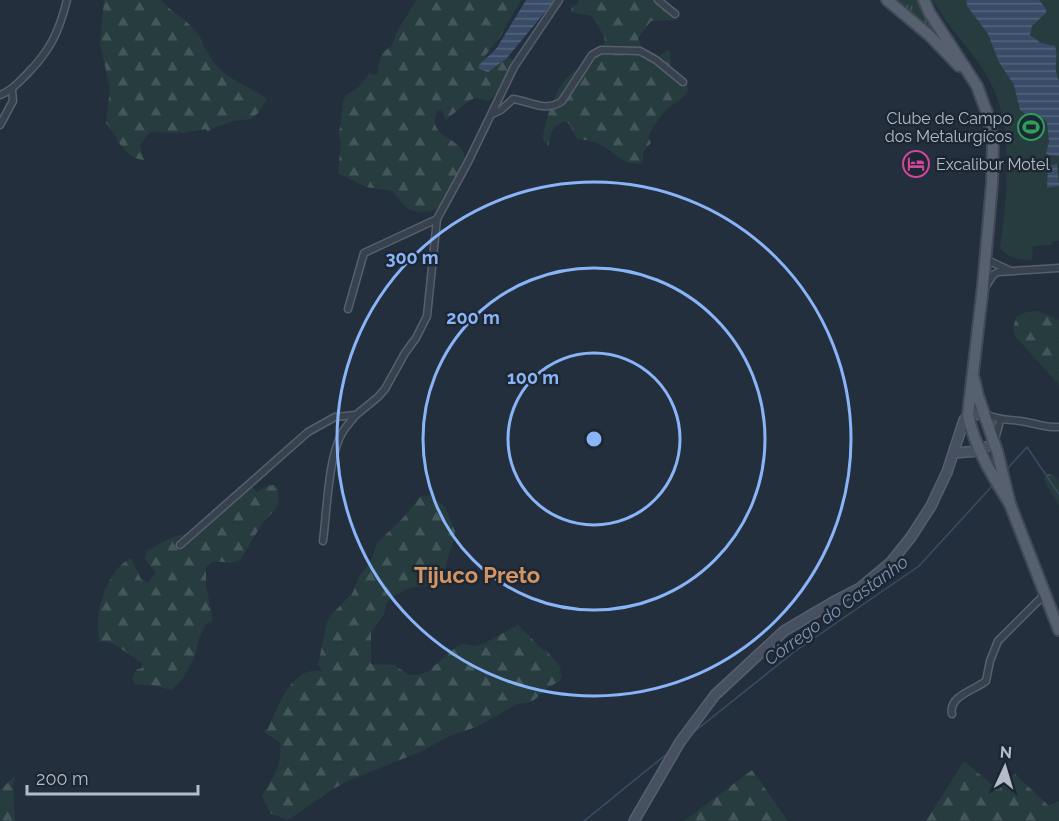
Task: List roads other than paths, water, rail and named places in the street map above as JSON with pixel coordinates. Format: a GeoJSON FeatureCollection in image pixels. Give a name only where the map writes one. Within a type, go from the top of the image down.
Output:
{"type":"FeatureCollection","features":[{"type":"Feature","properties":{"kind":"main road"},"geometry":{"type":"LineString","coordinates":[[887,0],[952,58],[980,96]]}},
{"type":"Feature","properties":{"kind":"main road"},"geometry":{"type":"LineString","coordinates":[[924,0],[929,12],[974,80],[988,116],[993,143],[992,184],[968,415],[979,452],[1010,504]]}},
{"type":"Feature","properties":{"kind":"main road"},"geometry":{"type":"LineString","coordinates":[[974,370],[978,396],[994,443],[1010,504],[1059,630]]}},
{"type":"Feature","properties":{"kind":"main road"},"geometry":{"type":"LineString","coordinates":[[634,821],[680,742],[715,695],[784,631],[860,588],[891,561],[911,537],[931,506],[954,453],[964,420],[968,415],[984,414]]}},
{"type":"Feature","properties":{"kind":"main road"},"geometry":{"type":"LineString","coordinates":[[954,453],[979,452],[994,443]]}},
{"type":"Feature","properties":{"kind":"street"},"geometry":{"type":"LineString","coordinates":[[0,95],[12,90],[53,44],[67,0]]}},
{"type":"Feature","properties":{"kind":"street"},"geometry":{"type":"LineString","coordinates":[[323,541],[338,443],[343,430],[385,389],[422,328],[427,316],[437,219],[468,162],[514,67],[559,0]]}},
{"type":"Feature","properties":{"kind":"street"},"geometry":{"type":"LineString","coordinates":[[658,0],[675,14]]}},
{"type":"Feature","properties":{"kind":"street"},"geometry":{"type":"LineString","coordinates":[[491,114],[501,110],[513,99],[539,106],[556,105],[562,101],[592,55],[601,50],[640,51],[656,60],[683,82]]}},
{"type":"Feature","properties":{"kind":"street"},"geometry":{"type":"LineString","coordinates":[[0,125],[13,101],[12,90]]}},
{"type":"Feature","properties":{"kind":"street"},"geometry":{"type":"LineString","coordinates":[[348,309],[364,253],[437,219]]}},
{"type":"Feature","properties":{"kind":"street"},"geometry":{"type":"LineString","coordinates":[[985,259],[1011,271]]}},
{"type":"Feature","properties":{"kind":"street"},"geometry":{"type":"LineString","coordinates":[[981,303],[984,288],[993,275],[1011,271],[1059,268]]}},
{"type":"Feature","properties":{"kind":"street"},"geometry":{"type":"LineString","coordinates":[[984,414],[1000,421],[1059,427]]}},
{"type":"Feature","properties":{"kind":"street"},"geometry":{"type":"LineString","coordinates":[[180,545],[308,432],[335,417],[356,415]]}},
{"type":"Feature","properties":{"kind":"street"},"geometry":{"type":"LineString","coordinates":[[994,443],[1000,421]]}},
{"type":"Feature","properties":{"kind":"street"},"geometry":{"type":"LineString","coordinates":[[952,714],[951,709],[954,702],[986,681],[990,661],[998,641],[1045,594]]}},
{"type":"Feature","properties":{"kind":"water"},"geometry":{"type":"Polygon","coordinates":[[[526,0],[555,0],[507,58],[488,72],[479,69],[479,65],[496,49],[526,0]]]}},
{"type":"Feature","properties":{"kind":"water"},"geometry":{"type":"Polygon","coordinates":[[[966,0],[1039,0],[1046,9],[1046,13],[1032,26],[1030,35],[1041,43],[1055,46],[1056,71],[1059,81],[1059,156],[1046,153],[1049,142],[1047,122],[1043,119],[1028,117],[1020,110],[1014,85],[999,62],[988,34],[967,6],[966,0]]]}},
{"type":"Feature","properties":{"kind":"water"},"geometry":{"type":"Polygon","coordinates":[[[1057,164],[1059,186],[1047,188],[1048,166],[1057,164]]]}},
{"type":"Feature","properties":{"kind":"waterway","name":"Córrego do Castanho"},"geometry":{"type":"LineString","coordinates":[[1007,469],[1027,447],[1059,494]]}},
{"type":"Feature","properties":{"kind":"waterway","name":"Córrego do Castanho"},"geometry":{"type":"LineString","coordinates":[[690,735],[794,652],[919,566],[993,485]]}},
{"type":"Feature","properties":{"kind":"waterway","name":"Córrego do Castanho"},"geometry":{"type":"LineString","coordinates":[[584,821],[668,753]]}},
{"type":"Feature","properties":{"kind":"place","name":"Clube de Campo dos Metalurgícos"},"geometry":{"type":"Point","coordinates":[1031,127]}},
{"type":"Feature","properties":{"kind":"place","name":"Excalibur Motel"},"geometry":{"type":"Point","coordinates":[916,164]}},
{"type":"Feature","properties":{"kind":"district","name":"Tijuco Preto"},"geometry":{"type":"Point","coordinates":[477,575]}}]}
